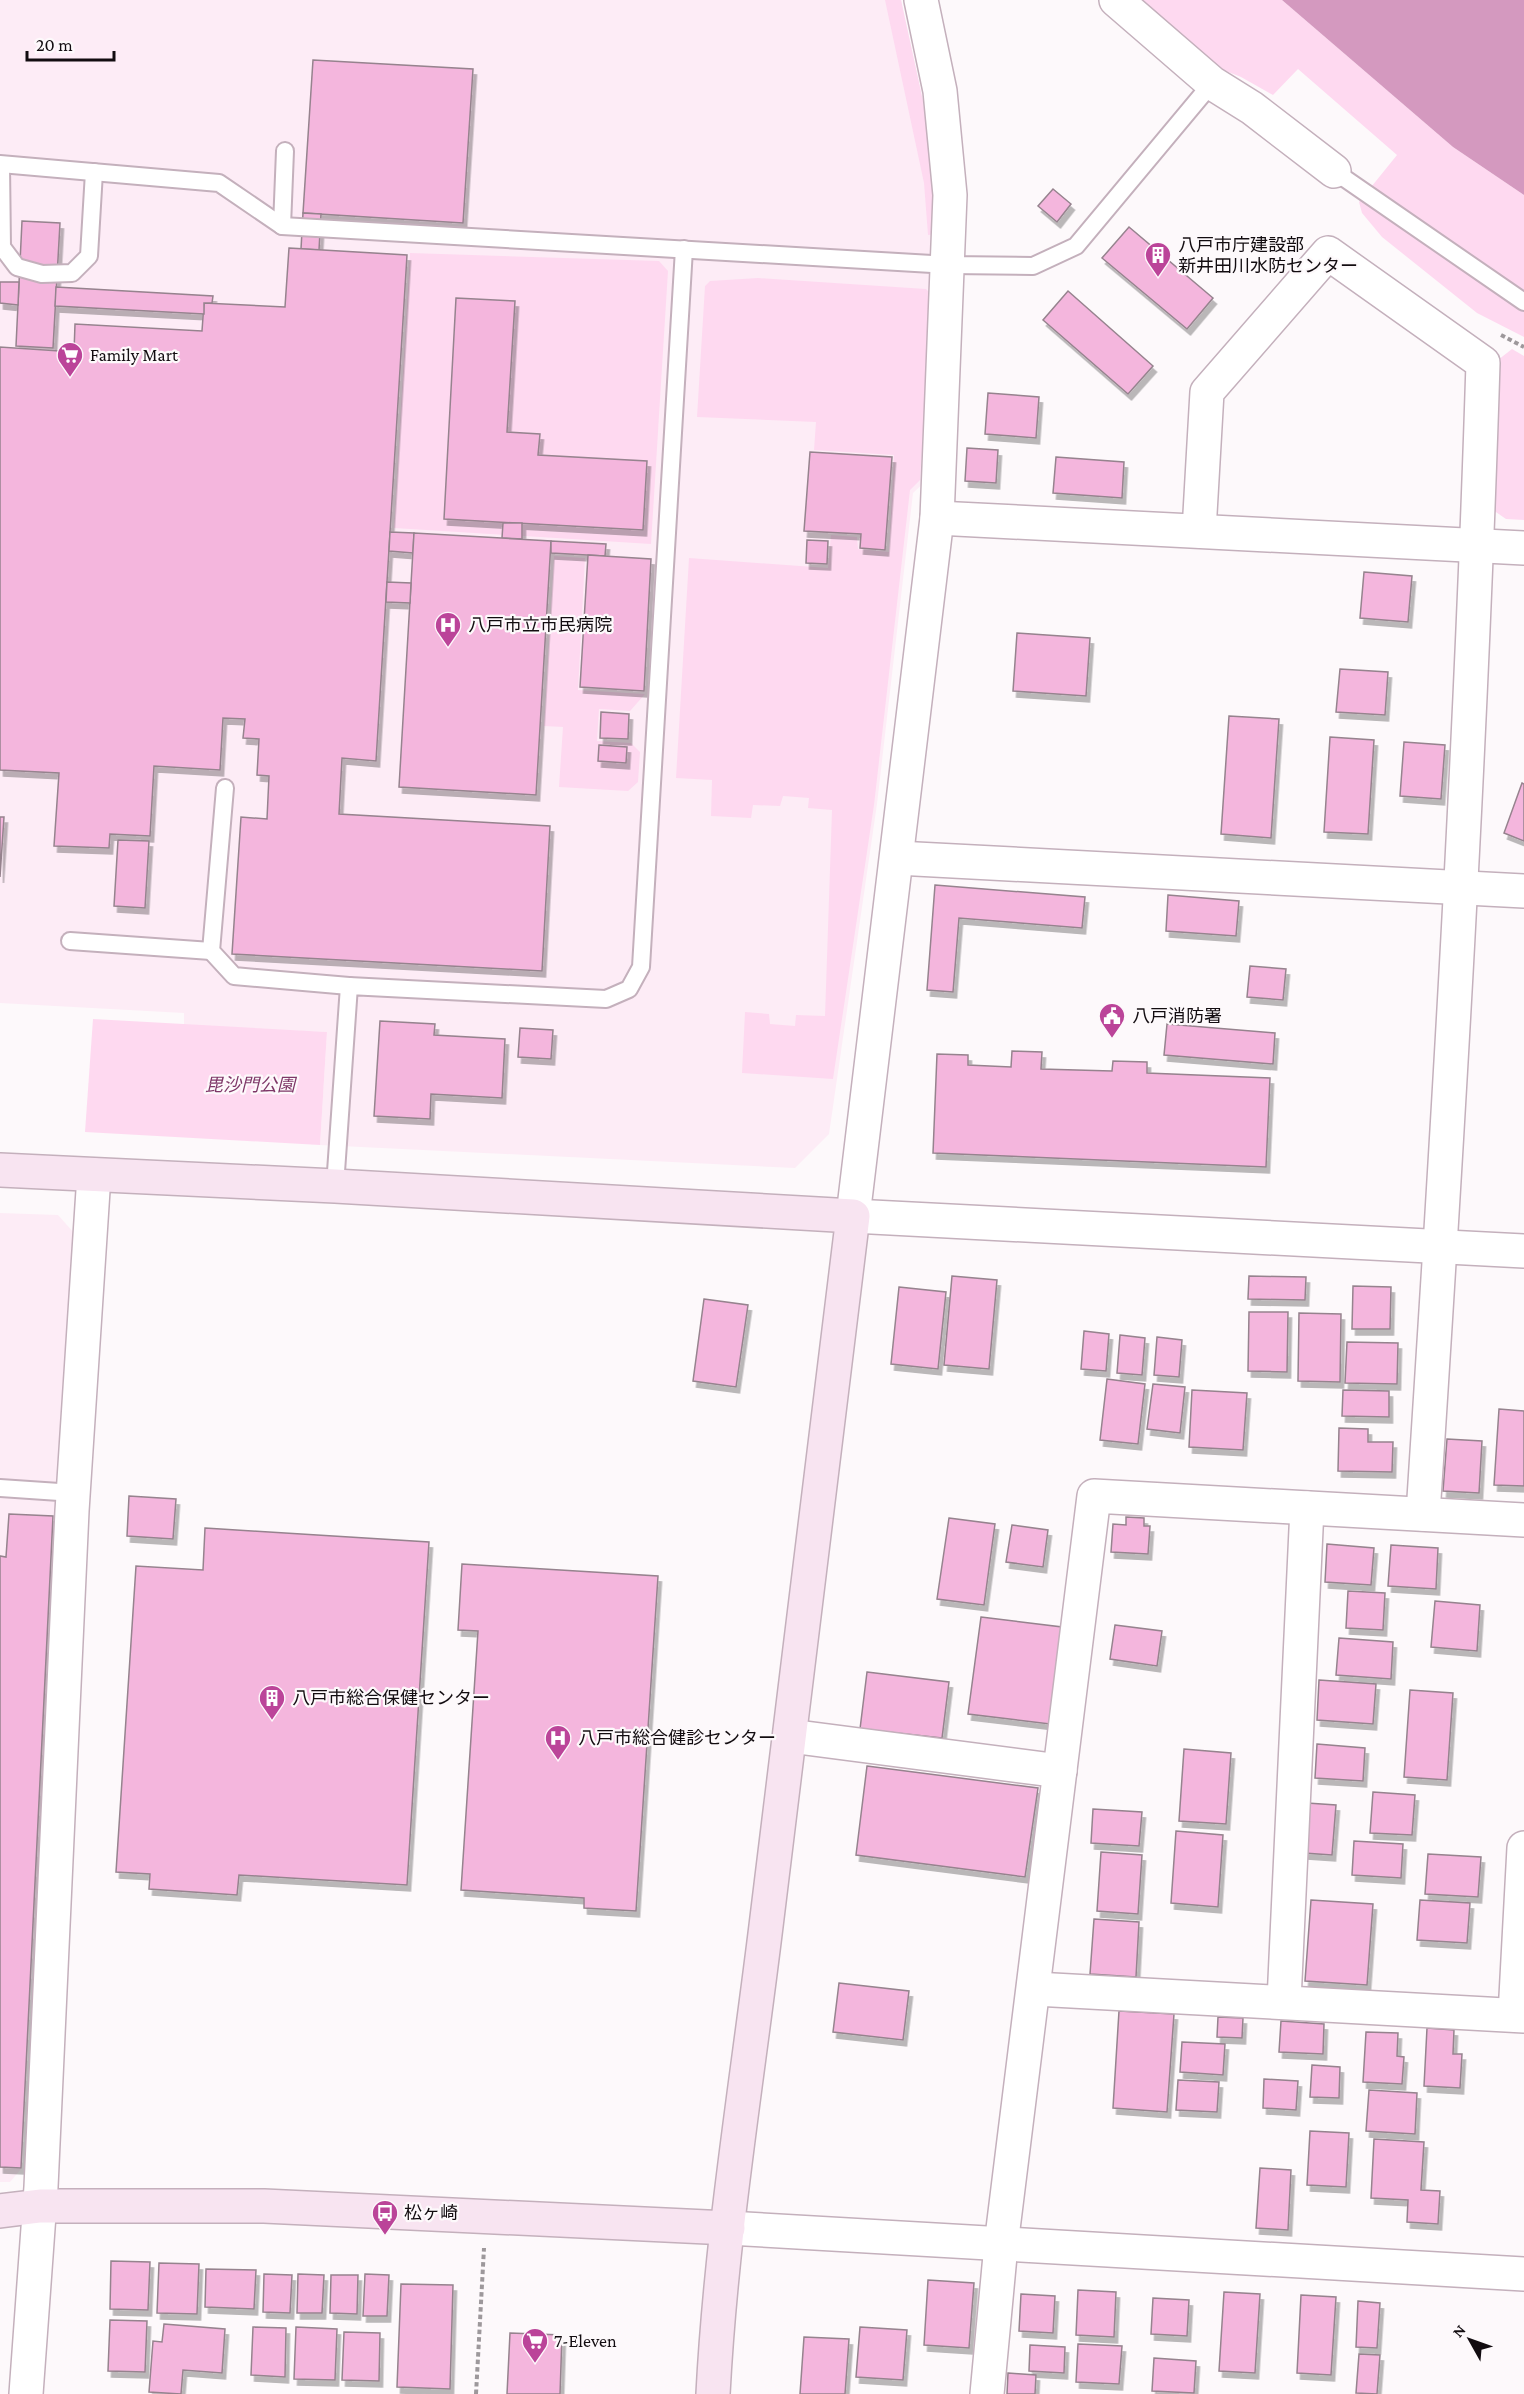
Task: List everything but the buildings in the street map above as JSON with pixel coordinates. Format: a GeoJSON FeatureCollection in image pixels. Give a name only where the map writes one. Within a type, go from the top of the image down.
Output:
{"type":"FeatureCollection","features":[{"type":"Feature","properties":{"kind":"street"},"geometry":{"type":"LineString","coordinates":[[713,2394],[716,2335],[728,2228],[790,1736],[937,518],[949,265],[950,195],[940,91],[921,0]]}},
{"type":"Feature","properties":{"kind":"street"},"geometry":{"type":"LineString","coordinates":[[1116,0],[1212,83],[1252,108],[1335,171]]}},
{"type":"Feature","properties":{"kind":"street"},"geometry":{"type":"LineString","coordinates":[[1199,531],[1207,392],[1328,253],[1483,363],[1478,546],[1440,1247],[1423,1514]]}},
{"type":"Feature","properties":{"kind":"street"},"geometry":{"type":"LineString","coordinates":[[937,518],[1524,548]]}},
{"type":"Feature","properties":{"kind":"street"},"geometry":{"type":"LineString","coordinates":[[897,858],[1524,891]]}},
{"type":"Feature","properties":{"kind":"street"},"geometry":{"type":"LineString","coordinates":[[0,1170],[335,1186],[1524,1251]]}},
{"type":"Feature","properties":{"kind":"street"},"geometry":{"type":"LineString","coordinates":[[26,2394],[40,2206],[74,1492],[94,1175]]}},
{"type":"Feature","properties":{"kind":"street"},"geometry":{"type":"LineString","coordinates":[[987,2394],[1001,2246],[1035,1989],[1094,1496],[1524,1520]]}},
{"type":"Feature","properties":{"kind":"street"},"geometry":{"type":"LineString","coordinates":[[1284,2001],[1307,1508]]}},
{"type":"Feature","properties":{"kind":"street"},"geometry":{"type":"LineString","coordinates":[[790,1736],[1060,1771]]}},
{"type":"Feature","properties":{"kind":"street"},"geometry":{"type":"LineString","coordinates":[[1035,1989],[1520,2015],[1524,1848]]}},
{"type":"Feature","properties":{"kind":"street"},"geometry":{"type":"LineString","coordinates":[[0,2211],[40,2206],[264,2206],[728,2228],[1001,2246],[1524,2274]]}},
{"type":"Feature","properties":{"kind":"lane"},"geometry":{"type":"LineString","coordinates":[[94,172],[89,256],[72,273],[42,274],[17,267],[2,247],[0,164],[94,172],[219,183],[282,226],[949,265],[1033,266],[1076,246],[1212,83]]}},
{"type":"Feature","properties":{"kind":"lane"},"geometry":{"type":"LineString","coordinates":[[282,226],[285,151]]}},
{"type":"Feature","properties":{"kind":"lane"},"geometry":{"type":"LineString","coordinates":[[1335,171],[1524,302]]}},
{"type":"Feature","properties":{"kind":"lane"},"geometry":{"type":"LineString","coordinates":[[70,941],[211,951],[234,976],[349,986],[606,999],[629,989],[641,967],[684,249]]}},
{"type":"Feature","properties":{"kind":"lane"},"geometry":{"type":"LineString","coordinates":[[211,951],[225,788]]}},
{"type":"Feature","properties":{"kind":"lane"},"geometry":{"type":"LineString","coordinates":[[335,1186],[349,986]]}},
{"type":"Feature","properties":{"kind":"lane"},"geometry":{"type":"LineString","coordinates":[[0,1488],[74,1492]]}},
{"type":"Feature","properties":{"kind":"path"},"geometry":{"type":"LineString","coordinates":[[476,2394],[484,2244]]}},
{"type":"Feature","properties":{"kind":"shaded area","name":"八戸市立市民病院"},"geometry":{"type":"Polygon","coordinates":[[[0,0],[901,0],[923,101],[938,222],[927,480],[913,493],[877,804],[829,1134],[795,1168],[320,1145],[327,1032],[184,1026],[184,1013],[0,1003],[0,0]]]}},
{"type":"Feature","properties":{"kind":"shaded area"},"geometry":{"type":"Polygon","coordinates":[[[1282,0],[1524,0],[1524,195],[1453,147],[1282,0]]]}},
{"type":"Feature","properties":{"kind":"shaded area"},"geometry":{"type":"Polygon","coordinates":[[[0,1213],[58,1215],[74,1233],[21,2169],[10,2182],[0,2182],[0,1213]]]}},
{"type":"Feature","properties":{"kind":"green space"},"geometry":{"type":"Polygon","coordinates":[[[885,0],[901,0],[923,101],[938,222],[937,234],[928,235],[924,183],[885,0]]]}},
{"type":"Feature","properties":{"kind":"green space"},"geometry":{"type":"Polygon","coordinates":[[[1138,0],[1282,0],[1453,147],[1524,195],[1524,337],[1477,313],[1382,237],[1362,213],[1359,202],[1397,155],[1298,69],[1273,95],[1241,77],[1208,64],[1138,0]]]}},
{"type":"Feature","properties":{"kind":"green space"},"geometry":{"type":"Polygon","coordinates":[[[410,253],[659,261],[668,271],[651,544],[394,528],[410,253]]]}},
{"type":"Feature","properties":{"kind":"green space"},"geometry":{"type":"Polygon","coordinates":[[[758,278],[926,289],[932,295],[920,480],[910,490],[874,805],[833,1079],[742,1073],[745,1012],[769,1014],[770,1024],[795,1026],[796,1015],[825,1016],[832,810],[808,808],[809,798],[783,796],[780,806],[753,805],[751,818],[711,816],[712,780],[676,778],[689,558],[828,568],[831,535],[857,537],[858,549],[889,552],[894,455],[814,450],[816,422],[697,417],[705,286],[710,281],[758,278]]]}},
{"type":"Feature","properties":{"kind":"green space"},"geometry":{"type":"Polygon","coordinates":[[[1512,349],[1524,356],[1524,520],[1506,519],[1493,510],[1498,360],[1512,349]]]}},
{"type":"Feature","properties":{"kind":"green space"},"geometry":{"type":"Polygon","coordinates":[[[554,556],[585,558],[578,690],[645,694],[630,711],[599,709],[597,741],[631,743],[640,752],[638,782],[628,791],[559,787],[563,727],[544,726],[554,556]]]}},
{"type":"Feature","properties":{"kind":"green space","name":"毘沙門公園"},"geometry":{"type":"Polygon","coordinates":[[[93,1019],[327,1032],[320,1145],[85,1132],[93,1019]]]}},
{"type":"Feature","properties":{"kind":"place","name":"八戸市庁建設部 新井田川水防センター"},"geometry":{"type":"Point","coordinates":[1158,278]}},
{"type":"Feature","properties":{"kind":"place","name":"Family Mart"},"geometry":{"type":"Point","coordinates":[70,378]}},
{"type":"Feature","properties":{"kind":"place","name":"八戸市立市民病院"},"geometry":{"type":"Point","coordinates":[448,648]}},
{"type":"Feature","properties":{"kind":"place","name":"八戸消防署"},"geometry":{"type":"Point","coordinates":[1112,1039]}},
{"type":"Feature","properties":{"kind":"place","name":"八戸市総合保健センター"},"geometry":{"type":"Point","coordinates":[272,1721]}},
{"type":"Feature","properties":{"kind":"place","name":"八戸市総合健診センター"},"geometry":{"type":"Point","coordinates":[558,1761]}},
{"type":"Feature","properties":{"kind":"place","name":"松ヶ崎"},"geometry":{"type":"Point","coordinates":[385,2236]}},
{"type":"Feature","properties":{"kind":"place","name":"7-Eleven"},"geometry":{"type":"Point","coordinates":[535,2364]}}]}
